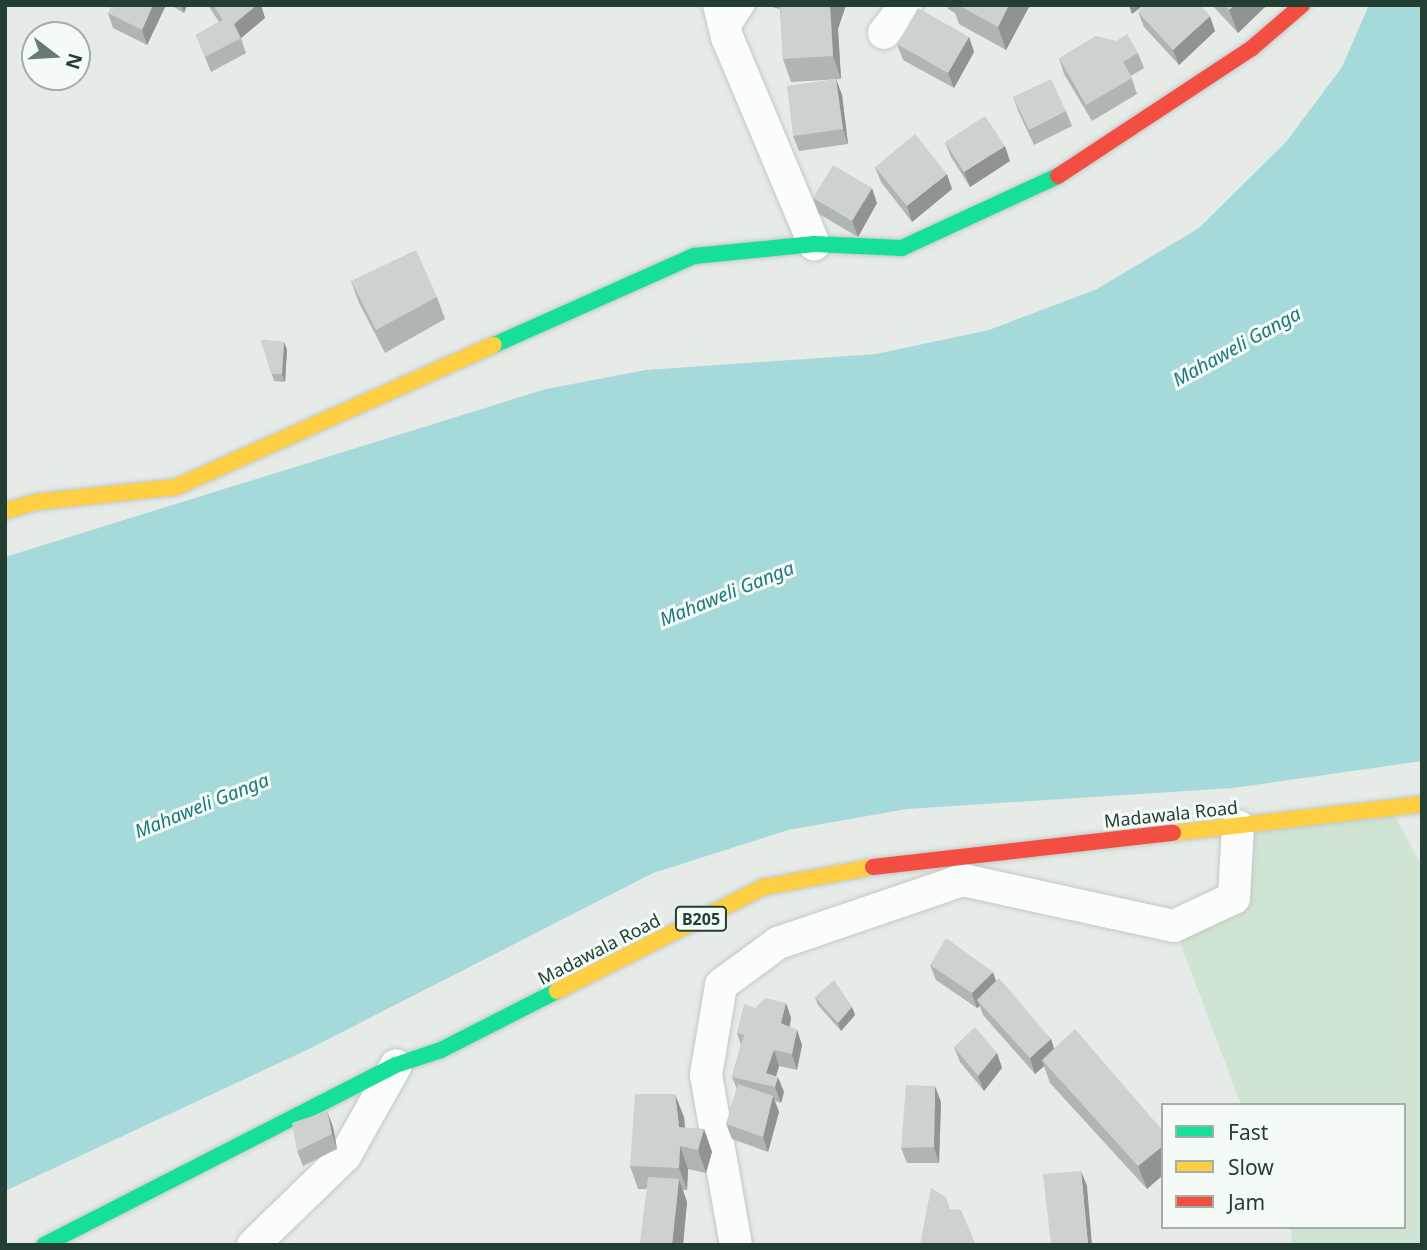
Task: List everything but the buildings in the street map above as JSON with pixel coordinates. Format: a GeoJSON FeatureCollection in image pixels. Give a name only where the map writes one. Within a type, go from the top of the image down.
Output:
{"type":"FeatureCollection","features":[{"type":"Feature","properties":{"kind":"main road"},"geometry":{"type":"LineString","coordinates":[[5,511],[36,502],[176,487],[694,256],[814,244],[902,248],[1056,177],[1252,48],[1302,5]]}},
{"type":"Feature","properties":{"kind":"main road","name":"Madawala Road"},"geometry":{"type":"LineString","coordinates":[[44,1245],[396,1065],[441,1050],[764,887],[845,870],[1422,804]]}},
{"type":"Feature","properties":{"kind":"street"},"geometry":{"type":"LineString","coordinates":[[719,5],[727,37],[814,244]]}},
{"type":"Feature","properties":{"kind":"street"},"geometry":{"type":"LineString","coordinates":[[884,33],[906,5]]}},
{"type":"Feature","properties":{"kind":"street"},"geometry":{"type":"LineString","coordinates":[[736,1245],[706,1075],[721,985],[778,943],[963,880],[1174,926],[1234,898],[1238,826]]}},
{"type":"Feature","properties":{"kind":"street"},"geometry":{"type":"LineString","coordinates":[[253,1245],[345,1156],[396,1065]]}},
{"type":"Feature","properties":{"kind":"lane"},"geometry":{"type":"LineString","coordinates":[[727,37],[747,5]]}},
{"type":"Feature","properties":{"kind":"green space"},"geometry":{"type":"Polygon","coordinates":[[[1390,807],[1422,866],[1422,1245],[1292,1245],[1291,1229],[1406,1229],[1406,1103],[1240,1103],[1174,926],[1234,897],[1238,826],[1390,807]]]}},
{"type":"Feature","properties":{"kind":"water","name":"Mahaweli Ganga"},"geometry":{"type":"Polygon","coordinates":[[[1369,5],[1422,5],[1422,761],[1233,788],[907,809],[788,830],[653,873],[309,1049],[5,1191],[5,557],[546,389],[646,370],[876,354],[989,330],[1097,289],[1199,228],[1286,142],[1342,67],[1369,5]]]}},
{"type":"Feature","properties":{"kind":"traffic: fast"},"geometry":{"type":"LineString","coordinates":[[494,345],[694,256],[814,244],[902,248],[1058,176]]}},
{"type":"Feature","properties":{"kind":"traffic: fast"},"geometry":{"type":"LineString","coordinates":[[44,1245],[396,1065],[441,1050],[557,991]]}},
{"type":"Feature","properties":{"kind":"traffic: slow"},"geometry":{"type":"LineString","coordinates":[[5,511],[36,502],[176,487],[494,345]]}},
{"type":"Feature","properties":{"kind":"traffic: slow"},"geometry":{"type":"LineString","coordinates":[[1173,833],[1422,804]]}},
{"type":"Feature","properties":{"kind":"traffic: slow"},"geometry":{"type":"LineString","coordinates":[[557,991],[764,887],[873,867]]}},
{"type":"Feature","properties":{"kind":"traffic: jam"},"geometry":{"type":"LineString","coordinates":[[1058,176],[1252,48],[1302,5]]}},
{"type":"Feature","properties":{"kind":"traffic: jam"},"geometry":{"type":"LineString","coordinates":[[873,867],[1173,833]]}}]}
